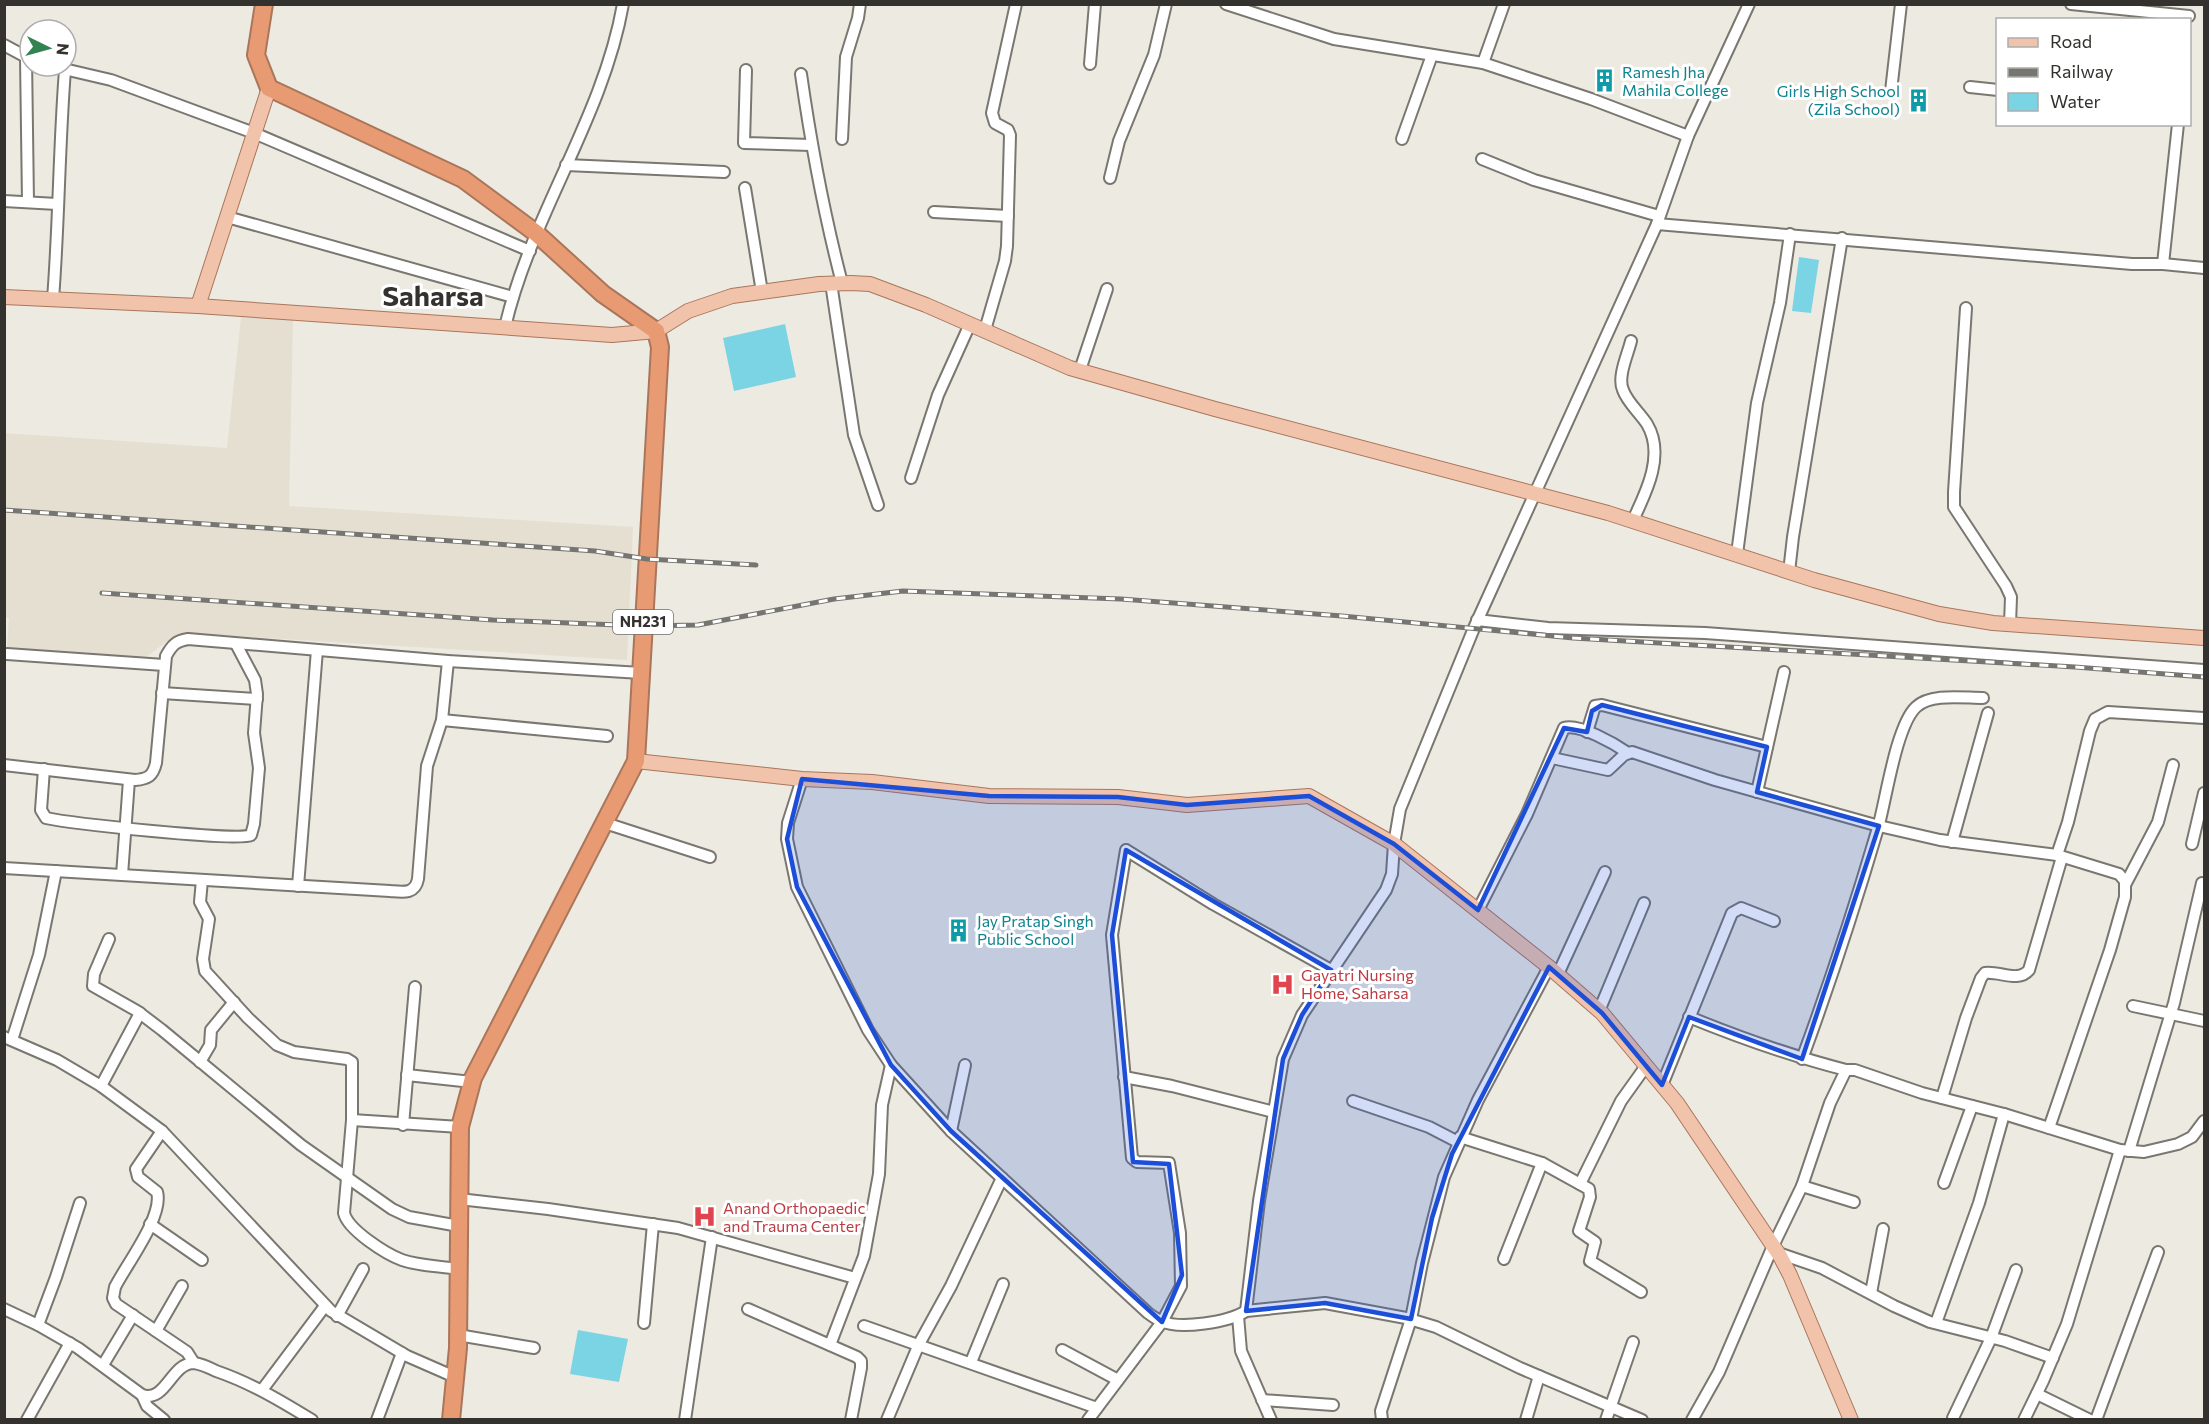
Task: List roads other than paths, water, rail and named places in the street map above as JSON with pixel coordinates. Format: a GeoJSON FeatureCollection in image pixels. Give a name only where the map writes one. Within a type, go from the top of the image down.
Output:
{"type":"FeatureCollection","features":[{"type":"Feature","properties":{"kind":"highway"},"geometry":{"type":"LineString","coordinates":[[264,4],[256,54],[269,88],[463,179],[536,233],[603,294],[656,330]]}},
{"type":"Feature","properties":{"kind":"highway","name":"NH231"},"geometry":{"type":"LineString","coordinates":[[452,1419],[458,1335],[460,1127],[472,1082],[636,761],[660,347],[656,330]]}},
{"type":"Feature","properties":{"kind":"main road"},"geometry":{"type":"LineString","coordinates":[[198,306],[269,88]]}},
{"type":"Feature","properties":{"kind":"main road"},"geometry":{"type":"LineString","coordinates":[[4,297],[198,306],[612,335],[656,330],[688,310],[732,296],[836,283],[870,284],[1080,370],[1215,409],[1633,520],[1790,572],[1939,614],[2010,624],[2205,638]]}},
{"type":"Feature","properties":{"kind":"main road"},"geometry":{"type":"LineString","coordinates":[[636,761],[802,779],[872,782],[989,796],[1118,797],[1187,805],[1309,796],[1394,844],[1553,970],[1599,1011],[1677,1103],[1775,1249],[1790,1275],[1851,1419]]}},
{"type":"Feature","properties":{"kind":"street"},"geometry":{"type":"LineString","coordinates":[[505,327],[536,233],[607,71],[623,4]]}},
{"type":"Feature","properties":{"kind":"street"},"geometry":{"type":"LineString","coordinates":[[842,139],[846,57],[860,4]]}},
{"type":"Feature","properties":{"kind":"street"},"geometry":{"type":"LineString","coordinates":[[985,330],[1005,261],[1008,216],[1010,135],[1008,130],[995,123],[992,113],[1016,4]]}},
{"type":"Feature","properties":{"kind":"street"},"geometry":{"type":"LineString","coordinates":[[1090,64],[1095,4]]}},
{"type":"Feature","properties":{"kind":"street"},"geometry":{"type":"LineString","coordinates":[[1110,178],[1119,141],[1154,55],[1166,4]]}},
{"type":"Feature","properties":{"kind":"street"},"geometry":{"type":"LineString","coordinates":[[1227,4],[1334,39],[1483,63],[1591,99],[1688,136]]}},
{"type":"Feature","properties":{"kind":"street"},"geometry":{"type":"LineString","coordinates":[[1483,63],[1504,4]]}},
{"type":"Feature","properties":{"kind":"street"},"geometry":{"type":"LineString","coordinates":[[1271,1419],[1241,1351],[1242,1314],[1283,1059],[1302,1016],[1386,890],[1392,874],[1400,808],[1477,620],[1658,220],[1688,136],[1749,4]]}},
{"type":"Feature","properties":{"kind":"street"},"geometry":{"type":"LineString","coordinates":[[1891,91],[1900,4]]}},
{"type":"Feature","properties":{"kind":"street"},"geometry":{"type":"LineString","coordinates":[[2071,4],[2189,13]]}},
{"type":"Feature","properties":{"kind":"street"},"geometry":{"type":"LineString","coordinates":[[4,45],[18,53]]}},
{"type":"Feature","properties":{"kind":"street"},"geometry":{"type":"LineString","coordinates":[[1402,139],[1432,55]]}},
{"type":"Feature","properties":{"kind":"street"},"geometry":{"type":"LineString","coordinates":[[746,70],[744,143],[811,145]]}},
{"type":"Feature","properties":{"kind":"street"},"geometry":{"type":"LineString","coordinates":[[78,73],[111,80],[254,133],[530,252]]}},
{"type":"Feature","properties":{"kind":"street"},"geometry":{"type":"LineString","coordinates":[[801,74],[811,145],[836,283],[854,435],[878,505]]}},
{"type":"Feature","properties":{"kind":"street"},"geometry":{"type":"LineString","coordinates":[[28,78],[28,202]]}},
{"type":"Feature","properties":{"kind":"street"},"geometry":{"type":"LineString","coordinates":[[53,299],[65,78]]}},
{"type":"Feature","properties":{"kind":"street"},"geometry":{"type":"LineString","coordinates":[[1970,87],[1996,90]]}},
{"type":"Feature","properties":{"kind":"street"},"geometry":{"type":"LineString","coordinates":[[2163,264],[2178,126]]}},
{"type":"Feature","properties":{"kind":"street"},"geometry":{"type":"LineString","coordinates":[[1482,159],[1533,180],[1658,220],[1790,234],[2132,264],[2205,268]]}},
{"type":"Feature","properties":{"kind":"street"},"geometry":{"type":"LineString","coordinates":[[566,165],[724,172]]}},
{"type":"Feature","properties":{"kind":"street"},"geometry":{"type":"LineString","coordinates":[[745,188],[762,292]]}},
{"type":"Feature","properties":{"kind":"street"},"geometry":{"type":"LineString","coordinates":[[4,201],[57,204]]}},
{"type":"Feature","properties":{"kind":"street"},"geometry":{"type":"LineString","coordinates":[[934,212],[1008,216]]}},
{"type":"Feature","properties":{"kind":"street"},"geometry":{"type":"LineString","coordinates":[[227,217],[513,297]]}},
{"type":"Feature","properties":{"kind":"street"},"geometry":{"type":"LineString","coordinates":[[1737,554],[1757,403],[1780,303],[1790,234]]}},
{"type":"Feature","properties":{"kind":"street"},"geometry":{"type":"LineString","coordinates":[[1790,572],[1792,537],[1807,461],[1842,238]]}},
{"type":"Feature","properties":{"kind":"street"},"geometry":{"type":"LineString","coordinates":[[1080,370],[1107,289]]}},
{"type":"Feature","properties":{"kind":"street"},"geometry":{"type":"LineString","coordinates":[[1966,308],[1953,492],[1954,507],[2006,586],[2011,597],[2010,624]]}},
{"type":"Feature","properties":{"kind":"street"},"geometry":{"type":"LineString","coordinates":[[911,478],[938,395],[970,324]]}},
{"type":"Feature","properties":{"kind":"street"},"geometry":{"type":"LineString","coordinates":[[1631,341],[1622,375],[1622,390],[1650,429],[1654,448],[1650,483],[1633,520]]}},
{"type":"Feature","properties":{"kind":"street"},"geometry":{"type":"LineString","coordinates":[[1477,620],[1548,628],[1705,633],[2205,670]]}},
{"type":"Feature","properties":{"kind":"street"},"geometry":{"type":"LineString","coordinates":[[4,765],[129,780],[144,779],[150,776],[154,770],[164,665],[171,646],[179,640],[641,673]]}},
{"type":"Feature","properties":{"kind":"street"},"geometry":{"type":"LineString","coordinates":[[44,769],[41,810],[44,816],[50,819],[126,828],[241,837],[250,835],[254,824],[259,768],[255,741],[257,699],[255,680],[236,644]]}},
{"type":"Feature","properties":{"kind":"street"},"geometry":{"type":"LineString","coordinates":[[298,886],[317,650]]}},
{"type":"Feature","properties":{"kind":"street"},"geometry":{"type":"LineString","coordinates":[[7,654],[164,665]]}},
{"type":"Feature","properties":{"kind":"street"},"geometry":{"type":"LineString","coordinates":[[4,868],[407,892],[416,888],[427,766],[442,720],[448,661]]}},
{"type":"Feature","properties":{"kind":"street"},"geometry":{"type":"LineString","coordinates":[[1757,792],[1784,672]]}},
{"type":"Feature","properties":{"kind":"street"},"geometry":{"type":"LineString","coordinates":[[162,693],[257,699]]}},
{"type":"Feature","properties":{"kind":"street"},"geometry":{"type":"LineString","coordinates":[[1802,1059],[1834,974],[1879,826],[1902,734],[1911,713],[1918,705],[1929,700],[1983,698]]}},
{"type":"Feature","properties":{"kind":"street"},"geometry":{"type":"LineString","coordinates":[[1587,732],[1592,711],[1596,706],[1602,705],[1767,747]]}},
{"type":"Feature","properties":{"kind":"street"},"geometry":{"type":"LineString","coordinates":[[1952,842],[1988,712]]}},
{"type":"Feature","properties":{"kind":"street"},"geometry":{"type":"LineString","coordinates":[[1942,1098],[1966,1018],[1981,978],[1985,973],[1991,972],[2019,977],[2025,975],[2029,970],[2095,719],[2108,712],[2205,718]]}},
{"type":"Feature","properties":{"kind":"street"},"geometry":{"type":"LineString","coordinates":[[442,720],[607,736]]}},
{"type":"Feature","properties":{"kind":"street"},"geometry":{"type":"LineString","coordinates":[[1478,909],[1527,814],[1564,728],[1569,727],[1587,732],[1628,753]]}},
{"type":"Feature","properties":{"kind":"street"},"geometry":{"type":"LineString","coordinates":[[1552,758],[1608,770],[1632,752],[1757,792],[1879,826],[1952,842],[2060,856],[2119,874],[2123,877],[2125,897],[2110,950],[2049,1128]]}},
{"type":"Feature","properties":{"kind":"street"},"geometry":{"type":"LineString","coordinates":[[2125,885],[2158,822],[2173,765]]}},
{"type":"Feature","properties":{"kind":"street"},"geometry":{"type":"LineString","coordinates":[[802,779],[788,823],[787,839],[797,887],[868,1030],[891,1065],[951,1131],[1148,1313],[1162,1322],[1192,1324],[1242,1314],[1325,1303],[1411,1319],[1436,1327],[1539,1376],[1642,1419]]}},
{"type":"Feature","properties":{"kind":"street"},"geometry":{"type":"LineString","coordinates":[[122,875],[129,780]]}},
{"type":"Feature","properties":{"kind":"street"},"geometry":{"type":"LineString","coordinates":[[2193,844],[2205,793]]}},
{"type":"Feature","properties":{"kind":"street"},"geometry":{"type":"LineString","coordinates":[[605,823],[710,857]]}},
{"type":"Feature","properties":{"kind":"street"},"geometry":{"type":"LineString","coordinates":[[1088,1419],[1162,1322],[1182,1281],[1180,1233],[1167,1162],[1137,1162],[1132,1158],[1112,935],[1126,850],[1213,904],[1331,970]]}},
{"type":"Feature","properties":{"kind":"street"},"geometry":{"type":"LineString","coordinates":[[56,871],[39,956],[8,1039],[57,1060],[101,1086],[162,1131],[325,1306],[337,1316],[402,1353],[455,1377]]}},
{"type":"Feature","properties":{"kind":"street"},"geometry":{"type":"LineString","coordinates":[[1382,1419],[1381,1411],[1411,1319],[1432,1218],[1459,1139],[1478,1100],[1553,970],[1605,872]]}},
{"type":"Feature","properties":{"kind":"street"},"geometry":{"type":"LineString","coordinates":[[202,880],[200,902],[208,919],[203,967],[270,1041],[294,1052],[350,1060],[353,1066],[352,1120],[344,1213],[348,1222],[383,1250],[403,1261],[458,1269]]}},
{"type":"Feature","properties":{"kind":"street"},"geometry":{"type":"LineString","coordinates":[[2024,1419],[2067,1324],[2171,1012],[2202,883]]}},
{"type":"Feature","properties":{"kind":"street"},"geometry":{"type":"LineString","coordinates":[[1599,1011],[1644,903]]}},
{"type":"Feature","properties":{"kind":"street"},"geometry":{"type":"LineString","coordinates":[[1662,1085],[1732,913],[1741,908],[1774,921]]}},
{"type":"Feature","properties":{"kind":"street"},"geometry":{"type":"LineString","coordinates":[[109,939],[94,974],[93,986],[140,1013],[301,1145],[393,1209],[406,1216],[459,1226]]}},
{"type":"Feature","properties":{"kind":"street"},"geometry":{"type":"LineString","coordinates":[[403,1125],[416,987]]}},
{"type":"Feature","properties":{"kind":"street"},"geometry":{"type":"LineString","coordinates":[[200,1062],[210,1046],[211,1030],[234,1002]]}},
{"type":"Feature","properties":{"kind":"street"},"geometry":{"type":"LineString","coordinates":[[2133,1006],[2171,1012],[2205,1021]]}},
{"type":"Feature","properties":{"kind":"street"},"geometry":{"type":"LineString","coordinates":[[101,1086],[140,1013]]}},
{"type":"Feature","properties":{"kind":"street"},"geometry":{"type":"LineString","coordinates":[[1689,1017],[1759,1045],[1802,1059],[1846,1070],[1855,1070],[1942,1098],[2125,1150],[2144,1152],[2178,1144],[2192,1137],[2205,1121]]}},
{"type":"Feature","properties":{"kind":"street"},"geometry":{"type":"LineString","coordinates":[[830,1345],[864,1256],[879,1174],[882,1105],[891,1065]]}},
{"type":"Feature","properties":{"kind":"street"},"geometry":{"type":"LineString","coordinates":[[951,1131],[965,1065]]}},
{"type":"Feature","properties":{"kind":"street"},"geometry":{"type":"LineString","coordinates":[[1580,1184],[1621,1101],[1646,1066]]}},
{"type":"Feature","properties":{"kind":"street"},"geometry":{"type":"LineString","coordinates":[[1692,1419],[1723,1362],[1775,1249],[1802,1186],[1830,1103],[1846,1070]]}},
{"type":"Feature","properties":{"kind":"street"},"geometry":{"type":"LineString","coordinates":[[407,1075],[472,1082]]}},
{"type":"Feature","properties":{"kind":"street"},"geometry":{"type":"LineString","coordinates":[[1124,1077],[1173,1086],[1274,1112]]}},
{"type":"Feature","properties":{"kind":"street"},"geometry":{"type":"LineString","coordinates":[[1353,1101],[1459,1139],[1542,1163],[1589,1189],[1591,1194],[1579,1230],[1595,1242],[1590,1257],[1592,1263],[1641,1292]]}},
{"type":"Feature","properties":{"kind":"street"},"geometry":{"type":"LineString","coordinates":[[1944,1183],[1972,1106]]}},
{"type":"Feature","properties":{"kind":"street"},"geometry":{"type":"LineString","coordinates":[[1936,1323],[1979,1203],[2004,1114]]}},
{"type":"Feature","properties":{"kind":"street"},"geometry":{"type":"LineString","coordinates":[[352,1120],[460,1127]]}},
{"type":"Feature","properties":{"kind":"street"},"geometry":{"type":"LineString","coordinates":[[162,1131],[136,1169],[138,1177],[153,1187],[159,1197],[157,1206],[113,1294],[116,1304],[190,1354],[194,1363]]}},
{"type":"Feature","properties":{"kind":"street"},"geometry":{"type":"LineString","coordinates":[[1504,1259],[1542,1163]]}},
{"type":"Feature","properties":{"kind":"street"},"geometry":{"type":"LineString","coordinates":[[887,1419],[919,1344],[951,1286],[1002,1178]]}},
{"type":"Feature","properties":{"kind":"street"},"geometry":{"type":"LineString","coordinates":[[1802,1186],[1854,1202]]}},
{"type":"Feature","properties":{"kind":"street"},"geometry":{"type":"LineString","coordinates":[[459,1199],[653,1224],[855,1278]]}},
{"type":"Feature","properties":{"kind":"street"},"geometry":{"type":"LineString","coordinates":[[38,1324],[80,1203]]}},
{"type":"Feature","properties":{"kind":"street"},"geometry":{"type":"LineString","coordinates":[[150,1224],[202,1260]]}},
{"type":"Feature","properties":{"kind":"street"},"geometry":{"type":"LineString","coordinates":[[644,1323],[653,1224]]}},
{"type":"Feature","properties":{"kind":"street"},"geometry":{"type":"LineString","coordinates":[[1871,1293],[1883,1229]]}},
{"type":"Feature","properties":{"kind":"street"},"geometry":{"type":"LineString","coordinates":[[685,1419],[712,1238]]}},
{"type":"Feature","properties":{"kind":"street"},"geometry":{"type":"LineString","coordinates":[[1775,1249],[1822,1268],[1894,1306],[1936,1323],[2053,1358]]}},
{"type":"Feature","properties":{"kind":"street"},"geometry":{"type":"LineString","coordinates":[[2096,1419],[2158,1252]]}},
{"type":"Feature","properties":{"kind":"street"},"geometry":{"type":"LineString","coordinates":[[337,1316],[363,1269]]}},
{"type":"Feature","properties":{"kind":"street"},"geometry":{"type":"LineString","coordinates":[[1953,1418],[1991,1338],[2016,1270]]}},
{"type":"Feature","properties":{"kind":"street"},"geometry":{"type":"LineString","coordinates":[[971,1362],[1003,1284]]}},
{"type":"Feature","properties":{"kind":"street"},"geometry":{"type":"LineString","coordinates":[[156,1331],[182,1286]]}},
{"type":"Feature","properties":{"kind":"street"},"geometry":{"type":"LineString","coordinates":[[262,1390],[325,1306]]}},
{"type":"Feature","properties":{"kind":"street"},"geometry":{"type":"LineString","coordinates":[[748,1309],[857,1357],[861,1362],[851,1419]]}},
{"type":"Feature","properties":{"kind":"street"},"geometry":{"type":"LineString","coordinates":[[4,1310],[38,1324],[70,1343],[141,1395],[147,1397],[158,1394],[184,1366],[194,1363],[262,1390],[312,1419]]}},
{"type":"Feature","properties":{"kind":"street"},"geometry":{"type":"LineString","coordinates":[[103,1365],[133,1315]]}},
{"type":"Feature","properties":{"kind":"street"},"geometry":{"type":"LineString","coordinates":[[864,1326],[1097,1408]]}},
{"type":"Feature","properties":{"kind":"street"},"geometry":{"type":"LineString","coordinates":[[458,1335],[534,1348]]}},
{"type":"Feature","properties":{"kind":"street"},"geometry":{"type":"LineString","coordinates":[[1606,1419],[1633,1342]]}},
{"type":"Feature","properties":{"kind":"street"},"geometry":{"type":"LineString","coordinates":[[27,1419],[70,1343]]}},
{"type":"Feature","properties":{"kind":"street"},"geometry":{"type":"LineString","coordinates":[[1062,1350],[1118,1380]]}},
{"type":"Feature","properties":{"kind":"street"},"geometry":{"type":"LineString","coordinates":[[377,1419],[402,1353]]}},
{"type":"Feature","properties":{"kind":"street"},"geometry":{"type":"LineString","coordinates":[[1526,1419],[1539,1376]]}},
{"type":"Feature","properties":{"kind":"street"},"geometry":{"type":"LineString","coordinates":[[2037,1394],[2090,1419]]}},
{"type":"Feature","properties":{"kind":"street"},"geometry":{"type":"LineString","coordinates":[[141,1395],[147,1406],[164,1419]]}},
{"type":"Feature","properties":{"kind":"street"},"geometry":{"type":"LineString","coordinates":[[1262,1400],[1333,1405]]}},
{"type":"Feature","properties":{"kind":"water"},"geometry":{"type":"Polygon","coordinates":[[[1799,257],[1819,260],[1811,313],[1792,311],[1799,257]]]}},
{"type":"Feature","properties":{"kind":"water"},"geometry":{"type":"Polygon","coordinates":[[[785,324],[796,377],[734,391],[723,338],[785,324]]]}},
{"type":"Feature","properties":{"kind":"water"},"geometry":{"type":"Polygon","coordinates":[[[578,1330],[628,1339],[619,1382],[570,1374],[578,1330]]]}},
{"type":"Feature","properties":{"kind":"railway"},"geometry":{"type":"LineString","coordinates":[[4,510],[595,551],[647,559],[756,565]]}},
{"type":"Feature","properties":{"kind":"railway"},"geometry":{"type":"LineString","coordinates":[[102,593],[493,620],[643,626],[698,625],[834,599],[903,591],[1121,599],[1342,616],[1573,638],[2075,667],[2204,677]]}},
{"type":"Feature","properties":{"kind":"place","name":"Ramesh Jha Mahila College"},"geometry":{"type":"Point","coordinates":[1604,81]}},
{"type":"Feature","properties":{"kind":"place","name":"Girls High School (Zila School)"},"geometry":{"type":"Point","coordinates":[1918,100]}},
{"type":"Feature","properties":{"kind":"place","name":"Jay Pratap Singh Public School"},"geometry":{"type":"Point","coordinates":[959,930]}},
{"type":"Feature","properties":{"kind":"place","name":"Gayatri Nursing Home, Saharsa"},"geometry":{"type":"Point","coordinates":[1283,984]}},
{"type":"Feature","properties":{"kind":"place","name":"Anand Orthopaedic and Trauma Center"},"geometry":{"type":"Point","coordinates":[705,1217]}},
{"type":"Feature","properties":{"kind":"district","name":"Saharsa"},"geometry":{"type":"Point","coordinates":[433,296]}}]}
